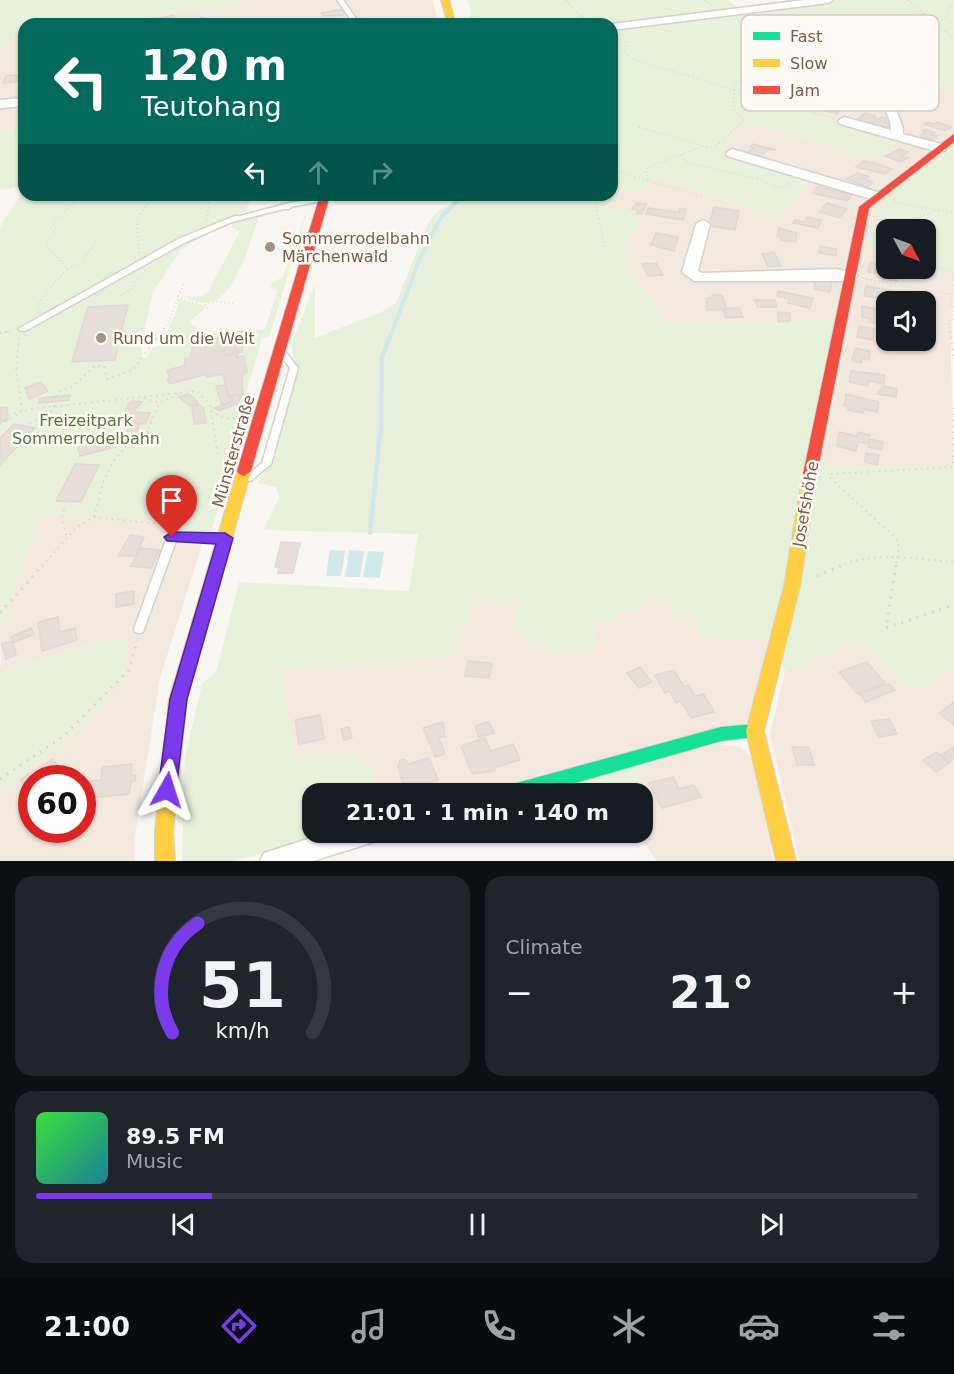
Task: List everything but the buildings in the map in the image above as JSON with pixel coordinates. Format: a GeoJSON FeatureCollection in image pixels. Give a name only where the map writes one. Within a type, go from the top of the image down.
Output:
{"type":"FeatureCollection","features":[{"type":"Feature","properties":{"kind":"street"},"geometry":{"type":"LineString","coordinates":[[445,0],[450,18]]}},
{"type":"Feature","properties":{"kind":"street"},"geometry":{"type":"LineString","coordinates":[[618,28],[828,0]]}},
{"type":"Feature","properties":{"kind":"street"},"geometry":{"type":"LineString","coordinates":[[0,104],[18,102]]}},
{"type":"Feature","properties":{"kind":"street"},"geometry":{"type":"LineString","coordinates":[[892,111],[897,118],[897,136]]}},
{"type":"Feature","properties":{"kind":"street"},"geometry":{"type":"LineString","coordinates":[[844,121],[940,148]]}},
{"type":"Feature","properties":{"kind":"street","name":"Josefshöhe"},"geometry":{"type":"LineString","coordinates":[[786,861],[755,731],[792,586],[810,473],[864,207],[954,137]]}},
{"type":"Feature","properties":{"kind":"street"},"geometry":{"type":"LineString","coordinates":[[732,153],[875,197]]}},
{"type":"Feature","properties":{"kind":"street","name":"Münsterstraße"},"geometry":{"type":"LineString","coordinates":[[165,861],[164,831],[178,699],[323,201]]}},
{"type":"Feature","properties":{"kind":"street"},"geometry":{"type":"LineString","coordinates":[[703,224],[690,273],[699,278],[836,274],[850,276]]}},
{"type":"Feature","properties":{"kind":"street"},"geometry":{"type":"LineString","coordinates":[[546,783],[721,735],[755,731]]}},
{"type":"Feature","properties":{"kind":"street"},"geometry":{"type":"LineString","coordinates":[[273,861],[334,843]]}},
{"type":"Feature","properties":{"kind":"lane"},"geometry":{"type":"LineString","coordinates":[[340,0],[353,18]]}},
{"type":"Feature","properties":{"kind":"lane"},"geometry":{"type":"LineString","coordinates":[[22,329],[215,225],[304,201]]}},
{"type":"Feature","properties":{"kind":"lane"},"geometry":{"type":"LineString","coordinates":[[242,483],[266,464],[294,368],[280,351]]}},
{"type":"Feature","properties":{"kind":"lane"},"geometry":{"type":"LineString","coordinates":[[139,629],[172,537],[225,538]]}},
{"type":"Feature","properties":{"kind":"path"},"geometry":{"type":"LineString","coordinates":[[567,0],[573,10],[585,18]]}},
{"type":"Feature","properties":{"kind":"path"},"geometry":{"type":"LineString","coordinates":[[908,0],[925,15]]}},
{"type":"Feature","properties":{"kind":"path"},"geometry":{"type":"LineString","coordinates":[[939,23],[944,20],[948,8],[954,4]]}},
{"type":"Feature","properties":{"kind":"path"},"geometry":{"type":"LineString","coordinates":[[769,7],[785,15]]}},
{"type":"Feature","properties":{"kind":"path"},"geometry":{"type":"LineString","coordinates":[[939,27],[954,39]]}},
{"type":"Feature","properties":{"kind":"path"},"geometry":{"type":"LineString","coordinates":[[618,32],[627,40],[624,52],[633,59],[741,92]]}},
{"type":"Feature","properties":{"kind":"path"},"geometry":{"type":"LineString","coordinates":[[714,148],[744,120],[734,109],[735,83],[741,79]]}},
{"type":"Feature","properties":{"kind":"path"},"geometry":{"type":"LineString","coordinates":[[809,111],[844,121]]}},
{"type":"Feature","properties":{"kind":"path"},"geometry":{"type":"LineString","coordinates":[[639,127],[732,153]]}},
{"type":"Feature","properties":{"kind":"path"},"geometry":{"type":"LineString","coordinates":[[648,180],[646,170],[650,167],[704,146]]}},
{"type":"Feature","properties":{"kind":"path"},"geometry":{"type":"LineString","coordinates":[[682,155],[688,163],[761,180],[780,188],[795,180],[799,173]]}},
{"type":"Feature","properties":{"kind":"path"},"geometry":{"type":"LineString","coordinates":[[618,172],[703,197]]}},
{"type":"Feature","properties":{"kind":"path"},"geometry":{"type":"LineString","coordinates":[[875,197],[954,212]]}},
{"type":"Feature","properties":{"kind":"path"},"geometry":{"type":"LineString","coordinates":[[67,269],[46,245],[56,228],[52,223],[75,201]]}},
{"type":"Feature","properties":{"kind":"path"},"geometry":{"type":"LineString","coordinates":[[121,297],[133,288],[142,270],[137,219],[149,201]]}},
{"type":"Feature","properties":{"kind":"path"},"geometry":{"type":"LineString","coordinates":[[209,201],[206,217],[215,225]]}},
{"type":"Feature","properties":{"kind":"path"},"geometry":{"type":"LineString","coordinates":[[594,201],[606,254]]}},
{"type":"Feature","properties":{"kind":"path"},"geometry":{"type":"LineString","coordinates":[[914,219],[936,210]]}},
{"type":"Feature","properties":{"kind":"path"},"geometry":{"type":"LineString","coordinates":[[52,312],[38,308],[42,297],[67,269],[81,263],[97,239]]}},
{"type":"Feature","properties":{"kind":"path"},"geometry":{"type":"LineString","coordinates":[[936,267],[954,274]]}},
{"type":"Feature","properties":{"kind":"path"},"geometry":{"type":"LineString","coordinates":[[850,276],[952,295]]}},
{"type":"Feature","properties":{"kind":"path"},"geometry":{"type":"LineString","coordinates":[[56,396],[57,393],[72,387],[96,365],[104,367],[107,379],[133,370],[169,321],[176,297],[184,283]]}},
{"type":"Feature","properties":{"kind":"path"},"geometry":{"type":"LineString","coordinates":[[954,285],[950,305],[954,308]]}},
{"type":"Feature","properties":{"kind":"path"},"geometry":{"type":"LineString","coordinates":[[176,297],[205,305],[208,308]]}},
{"type":"Feature","properties":{"kind":"path"},"geometry":{"type":"LineString","coordinates":[[205,305],[218,301],[234,304]]}},
{"type":"Feature","properties":{"kind":"path"},"geometry":{"type":"LineString","coordinates":[[954,319],[948,322],[954,356]]}},
{"type":"Feature","properties":{"kind":"path"},"geometry":{"type":"LineString","coordinates":[[21,411],[16,359],[22,329]]}},
{"type":"Feature","properties":{"kind":"path"},"geometry":{"type":"LineString","coordinates":[[8,415],[21,411],[197,391],[210,405],[218,455]]}},
{"type":"Feature","properties":{"kind":"path"},"geometry":{"type":"LineString","coordinates":[[94,518],[104,480],[120,452],[147,432],[159,403],[180,393]]}},
{"type":"Feature","properties":{"kind":"path"},"geometry":{"type":"LineString","coordinates":[[143,398],[159,403]]}},
{"type":"Feature","properties":{"kind":"path"},"geometry":{"type":"LineString","coordinates":[[30,424],[53,410],[55,401]]}},
{"type":"Feature","properties":{"kind":"path"},"geometry":{"type":"LineString","coordinates":[[954,408],[954,467],[826,474],[896,538],[899,548],[886,628],[954,605]]}},
{"type":"Feature","properties":{"kind":"path"},"geometry":{"type":"LineString","coordinates":[[0,424],[9,421],[21,411]]}},
{"type":"Feature","properties":{"kind":"path"},"geometry":{"type":"LineString","coordinates":[[211,411],[225,419],[239,417]]}},
{"type":"Feature","properties":{"kind":"path"},"geometry":{"type":"LineString","coordinates":[[147,432],[159,436]]}},
{"type":"Feature","properties":{"kind":"path"},"geometry":{"type":"LineString","coordinates":[[64,510],[62,519],[67,537]]}},
{"type":"Feature","properties":{"kind":"path"},"geometry":{"type":"LineString","coordinates":[[0,613],[67,537],[76,528],[94,518],[175,526]]}},
{"type":"Feature","properties":{"kind":"path"},"geometry":{"type":"LineString","coordinates":[[792,586],[853,560],[897,557],[954,562]]}},
{"type":"Feature","properties":{"kind":"path"},"geometry":{"type":"LineString","coordinates":[[0,779],[65,735],[129,670],[139,629]]}},
{"type":"Feature","properties":{"kind":"shaded area"},"geometry":{"type":"Polygon","coordinates":[[[263,0],[433,0],[437,18],[138,18],[263,0]]]}},
{"type":"Feature","properties":{"kind":"shaded area"},"geometry":{"type":"Polygon","coordinates":[[[18,37],[18,129],[0,131],[0,49],[9,48],[6,39],[18,37]]]}},
{"type":"Feature","properties":{"kind":"shaded area"},"geometry":{"type":"Polygon","coordinates":[[[939,86],[954,90],[954,145],[890,193],[881,219],[876,219],[876,235],[872,247],[876,248],[876,279],[936,279],[936,267],[954,273],[951,358],[954,468],[822,465],[851,320],[662,322],[622,255],[606,207],[608,201],[618,201],[618,190],[635,192],[659,178],[777,217],[721,152],[745,121],[868,157],[807,111],[939,111],[939,86]]]}},
{"type":"Feature","properties":{"kind":"shaded area"},"geometry":{"type":"Polygon","coordinates":[[[40,513],[210,519],[160,678],[134,843],[135,861],[0,861],[0,791],[18,778],[18,843],[96,843],[96,765],[35,765],[70,739],[127,634],[2,671],[0,631],[40,513]]]}},
{"type":"Feature","properties":{"kind":"shaded area"},"geometry":{"type":"Polygon","coordinates":[[[656,598],[694,620],[771,640],[747,723],[523,783],[376,783],[369,763],[349,755],[296,760],[279,668],[447,657],[467,624],[473,599],[520,604],[597,650],[592,626],[656,598]]]}},
{"type":"Feature","properties":{"kind":"shaded area"},"geometry":{"type":"Polygon","coordinates":[[[860,641],[909,688],[954,669],[954,861],[800,861],[770,735],[785,671],[860,641]]]}},
{"type":"Feature","properties":{"kind":"shaded area"},"geometry":{"type":"Polygon","coordinates":[[[717,744],[740,747],[755,761],[773,861],[657,861],[644,843],[653,843],[653,783],[640,783],[639,763],[717,744]]]}},
{"type":"Feature","properties":{"kind":"green space"},"geometry":{"type":"Polygon","coordinates":[[[0,0],[263,0],[138,18],[18,18],[18,37],[7,39],[9,48],[0,49],[0,0]]]}},
{"type":"Feature","properties":{"kind":"green space"},"geometry":{"type":"Polygon","coordinates":[[[468,0],[728,0],[740,9],[789,2],[786,0],[954,0],[954,90],[939,86],[939,15],[741,15],[741,111],[808,111],[908,139],[868,157],[745,121],[721,152],[815,179],[777,217],[659,178],[635,192],[618,191],[618,18],[470,18],[471,13],[468,0]]]}},
{"type":"Feature","properties":{"kind":"green space"},"geometry":{"type":"Polygon","coordinates":[[[18,129],[18,187],[0,190],[0,131],[18,129]]]}},
{"type":"Feature","properties":{"kind":"green space"},"geometry":{"type":"Polygon","coordinates":[[[954,145],[954,273],[936,267],[936,219],[877,219],[890,193],[954,145]]]}},
{"type":"Feature","properties":{"kind":"green space","name":"Freizeitpark Sommerrodelbahn"},"geometry":{"type":"Polygon","coordinates":[[[18,198],[18,201],[250,201],[244,212],[186,233],[146,261],[221,226],[181,249],[153,292],[141,345],[142,358],[146,358],[152,348],[161,345],[178,307],[178,299],[203,306],[204,309],[189,322],[197,328],[195,334],[265,329],[278,289],[271,288],[272,282],[282,278],[309,207],[269,337],[262,338],[224,472],[227,476],[211,532],[195,535],[180,531],[184,518],[166,518],[167,521],[40,513],[0,631],[0,227],[18,198]]]}},
{"type":"Feature","properties":{"kind":"green space"},"geometry":{"type":"Polygon","coordinates":[[[454,201],[608,201],[607,207],[640,214],[622,255],[662,322],[851,320],[822,465],[954,468],[954,669],[909,688],[860,641],[785,671],[771,640],[701,638],[694,620],[656,598],[592,626],[597,650],[552,651],[513,626],[520,604],[473,599],[467,624],[447,657],[280,669],[296,759],[349,755],[369,763],[376,783],[302,783],[303,843],[233,861],[182,861],[185,757],[202,684],[216,672],[239,582],[409,591],[418,534],[263,530],[279,498],[276,487],[257,483],[270,462],[297,375],[291,345],[315,284],[315,338],[386,310],[396,303],[429,221],[436,213],[454,201]]]}},
{"type":"Feature","properties":{"kind":"green space"},"geometry":{"type":"Polygon","coordinates":[[[280,209],[279,212],[259,217],[246,256],[224,294],[214,301],[203,303],[180,296],[200,297],[208,292],[240,231],[231,227],[234,221],[280,209]]]}},
{"type":"Feature","properties":{"kind":"green space"},"geometry":{"type":"Polygon","coordinates":[[[876,221],[876,249],[872,248],[867,239],[876,221]]]}},
{"type":"Feature","properties":{"kind":"green space"},"geometry":{"type":"Polygon","coordinates":[[[127,634],[126,677],[70,739],[35,765],[18,765],[18,778],[0,791],[0,661],[3,671],[127,634]]]}},
{"type":"Feature","properties":{"kind":"green space"},"geometry":{"type":"Polygon","coordinates":[[[639,763],[640,783],[570,783],[639,763]]]}},
{"type":"Feature","properties":{"kind":"water"},"geometry":{"type":"Polygon","coordinates":[[[330,550],[345,551],[341,576],[326,576],[330,550]]]}},
{"type":"Feature","properties":{"kind":"water"},"geometry":{"type":"Polygon","coordinates":[[[349,550],[364,551],[360,577],[345,577],[349,550]]]}},
{"type":"Feature","properties":{"kind":"water"},"geometry":{"type":"Polygon","coordinates":[[[368,551],[384,552],[380,578],[363,577],[368,551]]]}},
{"type":"Feature","properties":{"kind":"waterway"},"geometry":{"type":"LineString","coordinates":[[392,332],[421,256],[440,219],[457,201]]}},
{"type":"Feature","properties":{"kind":"waterway"},"geometry":{"type":"LineString","coordinates":[[370,533],[381,427],[382,357],[392,331]]}},
{"type":"Feature","properties":{"kind":"traffic: fast"},"geometry":{"type":"LineString","coordinates":[[545,783],[721,734],[755,731]]}},
{"type":"Feature","properties":{"kind":"traffic: slow"},"geometry":{"type":"LineString","coordinates":[[445,0],[450,18]]}},
{"type":"Feature","properties":{"kind":"traffic: slow"},"geometry":{"type":"LineString","coordinates":[[165,861],[164,831],[178,699],[244,471]]}},
{"type":"Feature","properties":{"kind":"traffic: slow"},"geometry":{"type":"LineString","coordinates":[[786,861],[755,731],[792,586],[809,479]]}},
{"type":"Feature","properties":{"kind":"traffic: jam"},"geometry":{"type":"LineString","coordinates":[[809,479],[864,207],[954,137]]}},
{"type":"Feature","properties":{"kind":"traffic: jam"},"geometry":{"type":"LineString","coordinates":[[244,471],[323,201]]}},
{"type":"Feature","properties":{"kind":"place","name":"Sommerrodelbahn Märchenwald"},"geometry":{"type":"Point","coordinates":[270,247]}},
{"type":"Feature","properties":{"kind":"place","name":"Rund um die Welt"},"geometry":{"type":"Point","coordinates":[101,338]}},
{"type":"Feature","properties":{"kind":"route"},"geometry":{"type":"LineString","coordinates":[[167,790],[178,699],[225,538],[172,537]]}}]}
